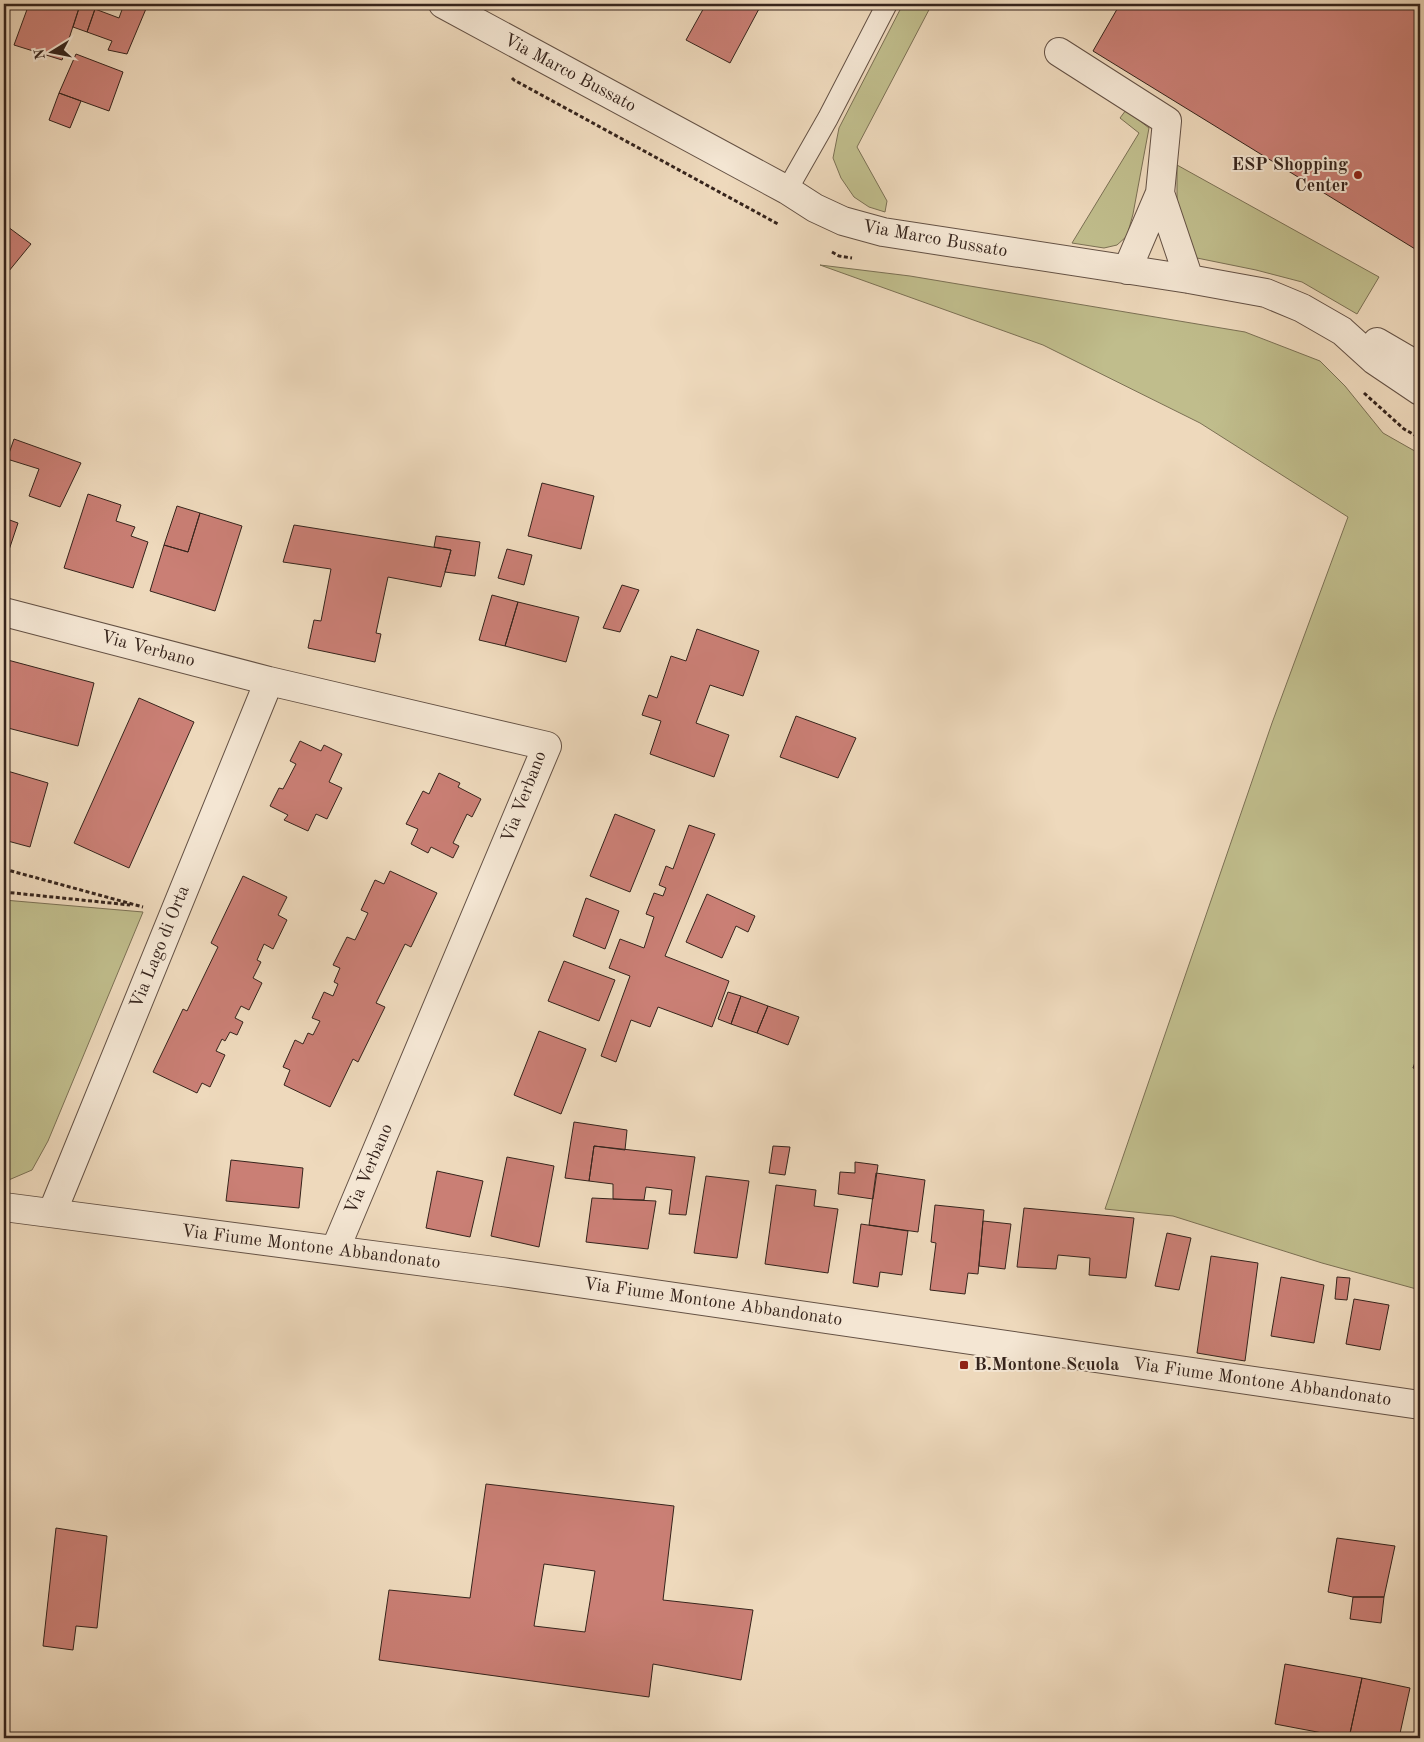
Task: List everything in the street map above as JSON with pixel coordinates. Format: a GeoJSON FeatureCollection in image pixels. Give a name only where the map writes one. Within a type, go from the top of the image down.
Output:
{"type":"FeatureCollection","features":[{"type":"Feature","properties":{"kind":"street","name":"Via Marco Bussato"},"geometry":{"type":"LineString","coordinates":[[442,4],[787,190],[816,208],[844,221],[883,232],[1189,279],[1266,293],[1302,308],[1342,331],[1374,360],[1420,391]]}},
{"type":"Feature","properties":{"kind":"street"},"geometry":{"type":"LineString","coordinates":[[1059,52],[1167,122],[1160,193],[1127,270]]}},
{"type":"Feature","properties":{"kind":"street"},"geometry":{"type":"LineString","coordinates":[[1160,193],[1189,279]]}},
{"type":"Feature","properties":{"kind":"street"},"geometry":{"type":"LineString","coordinates":[[1342,331],[1374,341],[1420,367]]}},
{"type":"Feature","properties":{"kind":"street","name":"Via Verbano"},"geometry":{"type":"LineString","coordinates":[[4,612],[269,681],[547,746],[335,1250]]}},
{"type":"Feature","properties":{"kind":"street","name":"Via Lago di Orta"},"geometry":{"type":"LineString","coordinates":[[52,1213],[269,681]]}},
{"type":"Feature","properties":{"kind":"street","name":"Via Fiume Montone Abbandonato"},"geometry":{"type":"LineString","coordinates":[[4,1207],[502,1272],[1420,1405]]}},
{"type":"Feature","properties":{"kind":"lane"},"geometry":{"type":"LineString","coordinates":[[787,190],[828,118],[888,4]]}},
{"type":"Feature","properties":{"kind":"path"},"geometry":{"type":"LineString","coordinates":[[4,869],[141,906],[173,917]]}},
{"type":"Feature","properties":{"kind":"path"},"geometry":{"type":"LineString","coordinates":[[4,892],[141,906]]}},
{"type":"Feature","properties":{"kind":"shaded area"},"geometry":{"type":"Polygon","coordinates":[[[903,4],[932,4],[857,147],[887,201],[885,212],[869,207],[854,197],[841,178],[833,158],[839,128],[903,4]]]}},
{"type":"Feature","properties":{"kind":"shaded area"},"geometry":{"type":"Polygon","coordinates":[[[1126,110],[1149,128],[1127,236],[1117,245],[1104,248],[1072,243],[1139,133],[1120,118],[1126,110]]]}},
{"type":"Feature","properties":{"kind":"shaded area"},"geometry":{"type":"Polygon","coordinates":[[[1177,165],[1379,277],[1357,314],[1302,282],[1256,270],[1192,257],[1177,211],[1177,165]]]}},
{"type":"Feature","properties":{"kind":"shaded area"},"geometry":{"type":"Polygon","coordinates":[[[820,265],[910,276],[1245,332],[1320,361],[1345,386],[1383,433],[1420,454],[1420,1290],[1322,1263],[1173,1216],[1105,1209],[1272,723],[1348,517],[1200,423],[1043,345],[820,265]]]}},
{"type":"Feature","properties":{"kind":"shaded area"},"geometry":{"type":"Polygon","coordinates":[[[4,900],[143,912],[48,1141],[32,1170],[4,1182],[4,900]]]}},
{"type":"Feature","properties":{"kind":"building"},"geometry":{"type":"Polygon","coordinates":[[[29,4],[80,5],[62,60],[14,45],[29,4]]]}},
{"type":"Feature","properties":{"kind":"building"},"geometry":{"type":"Polygon","coordinates":[[[124,4],[148,4],[127,54],[108,50],[112,41],[87,32],[95,9],[119,18],[124,4]]]}},
{"type":"Feature","properties":{"kind":"building"},"geometry":{"type":"Polygon","coordinates":[[[706,4],[753,4],[760,7],[730,63],[686,40],[706,4]]]}},
{"type":"Feature","properties":{"kind":"building","name":"ESP Shopping Center"},"geometry":{"type":"Polygon","coordinates":[[[1120,4],[1420,4],[1420,252],[1093,51],[1120,4]]]}},
{"type":"Feature","properties":{"kind":"building"},"geometry":{"type":"Polygon","coordinates":[[[80,5],[95,9],[87,32],[73,27],[80,5]]]}},
{"type":"Feature","properties":{"kind":"building"},"geometry":{"type":"Polygon","coordinates":[[[76,54],[123,72],[109,111],[59,93],[76,54]]]}},
{"type":"Feature","properties":{"kind":"building"},"geometry":{"type":"Polygon","coordinates":[[[59,93],[81,101],[70,128],[49,120],[59,93]]]}},
{"type":"Feature","properties":{"kind":"building"},"geometry":{"type":"Polygon","coordinates":[[[4,224],[31,244],[4,277],[4,224]]]}},
{"type":"Feature","properties":{"kind":"building"},"geometry":{"type":"Polygon","coordinates":[[[14,439],[81,463],[60,507],[29,496],[39,469],[7,459],[14,439]]]}},
{"type":"Feature","properties":{"kind":"building"},"geometry":{"type":"Polygon","coordinates":[[[542,483],[594,496],[581,549],[528,536],[542,483]]]}},
{"type":"Feature","properties":{"kind":"building"},"geometry":{"type":"Polygon","coordinates":[[[88,494],[121,505],[116,521],[135,527],[131,536],[148,542],[133,588],[64,568],[88,494]]]}},
{"type":"Feature","properties":{"kind":"building"},"geometry":{"type":"Polygon","coordinates":[[[177,506],[200,513],[188,552],[164,545],[177,506]]]}},
{"type":"Feature","properties":{"kind":"building"},"geometry":{"type":"Polygon","coordinates":[[[200,513],[242,526],[215,611],[150,591],[164,545],[188,552],[200,513]]]}},
{"type":"Feature","properties":{"kind":"building"},"geometry":{"type":"Polygon","coordinates":[[[4,518],[18,523],[5,562],[4,562],[4,518]]]}},
{"type":"Feature","properties":{"kind":"building"},"geometry":{"type":"Polygon","coordinates":[[[294,525],[451,550],[441,587],[388,577],[376,633],[381,634],[375,662],[308,648],[314,620],[321,621],[331,569],[283,562],[294,525]]]}},
{"type":"Feature","properties":{"kind":"building"},"geometry":{"type":"Polygon","coordinates":[[[436,536],[480,542],[475,576],[445,572],[451,550],[434,547],[436,536]]]}},
{"type":"Feature","properties":{"kind":"building"},"geometry":{"type":"Polygon","coordinates":[[[507,549],[532,555],[524,585],[498,578],[507,549]]]}},
{"type":"Feature","properties":{"kind":"building"},"geometry":{"type":"Polygon","coordinates":[[[622,585],[639,590],[620,632],[603,628],[622,585]]]}},
{"type":"Feature","properties":{"kind":"building"},"geometry":{"type":"Polygon","coordinates":[[[492,595],[518,602],[505,646],[479,640],[492,595]]]}},
{"type":"Feature","properties":{"kind":"building"},"geometry":{"type":"Polygon","coordinates":[[[518,602],[579,617],[566,662],[505,646],[518,602]]]}},
{"type":"Feature","properties":{"kind":"building"},"geometry":{"type":"Polygon","coordinates":[[[697,629],[759,651],[743,696],[710,685],[696,723],[729,735],[714,777],[650,754],[661,721],[642,715],[649,695],[657,698],[671,656],[686,661],[697,629]]]}},
{"type":"Feature","properties":{"kind":"building"},"geometry":{"type":"Polygon","coordinates":[[[4,659],[94,683],[78,746],[4,727],[4,659]]]}},
{"type":"Feature","properties":{"kind":"building"},"geometry":{"type":"Polygon","coordinates":[[[139,698],[194,722],[129,868],[74,843],[139,698]]]}},
{"type":"Feature","properties":{"kind":"building"},"geometry":{"type":"Polygon","coordinates":[[[796,716],[856,738],[838,778],[780,757],[796,716]]]}},
{"type":"Feature","properties":{"kind":"building"},"geometry":{"type":"Polygon","coordinates":[[[300,741],[321,751],[324,745],[342,754],[329,782],[342,788],[327,819],[316,814],[308,831],[284,820],[288,815],[270,806],[279,788],[283,789],[296,764],[290,761],[300,741]]]}},
{"type":"Feature","properties":{"kind":"building"},"geometry":{"type":"Polygon","coordinates":[[[4,770],[48,783],[30,847],[4,840],[4,770]]]}},
{"type":"Feature","properties":{"kind":"building"},"geometry":{"type":"Polygon","coordinates":[[[439,773],[460,783],[458,787],[481,799],[472,817],[467,814],[453,843],[459,846],[453,858],[431,847],[428,853],[411,844],[418,829],[406,824],[423,791],[429,794],[439,773]]]}},
{"type":"Feature","properties":{"kind":"building"},"geometry":{"type":"Polygon","coordinates":[[[615,814],[655,830],[630,892],[590,876],[615,814]]]}},
{"type":"Feature","properties":{"kind":"building"},"geometry":{"type":"Polygon","coordinates":[[[689,825],[715,834],[665,956],[729,981],[712,1027],[658,1007],[650,1027],[631,1020],[616,1062],[601,1056],[630,976],[609,968],[620,939],[644,948],[654,917],[646,914],[654,893],[663,896],[666,888],[659,885],[666,866],[673,869],[689,825]]]}},
{"type":"Feature","properties":{"kind":"building"},"geometry":{"type":"Polygon","coordinates":[[[390,871],[437,893],[411,947],[405,944],[376,1003],[385,1007],[358,1062],[353,1059],[330,1107],[284,1085],[290,1070],[283,1067],[295,1040],[303,1044],[308,1033],[313,1035],[320,1021],[312,1018],[324,992],[333,996],[338,984],[334,982],[340,968],[333,965],[347,937],[355,940],[368,913],[361,910],[375,880],[384,884],[390,871]]]}},
{"type":"Feature","properties":{"kind":"building"},"geometry":{"type":"Polygon","coordinates":[[[243,876],[287,897],[278,915],[287,920],[273,949],[264,944],[257,960],[261,962],[253,978],[262,983],[249,1010],[241,1006],[235,1018],[243,1022],[237,1035],[230,1032],[225,1041],[222,1039],[216,1051],[225,1055],[210,1087],[202,1083],[197,1093],[153,1072],[183,1009],[187,1011],[218,947],[211,943],[243,876]]]}},
{"type":"Feature","properties":{"kind":"building"},"geometry":{"type":"Polygon","coordinates":[[[707,894],[755,916],[748,932],[736,926],[722,958],[686,942],[707,894]]]}},
{"type":"Feature","properties":{"kind":"building"},"geometry":{"type":"Polygon","coordinates":[[[586,898],[619,911],[605,949],[573,936],[586,898]]]}},
{"type":"Feature","properties":{"kind":"building"},"geometry":{"type":"Polygon","coordinates":[[[564,961],[615,980],[599,1021],[548,1001],[564,961]]]}},
{"type":"Feature","properties":{"kind":"building"},"geometry":{"type":"Polygon","coordinates":[[[728,992],[741,996],[731,1024],[718,1019],[728,992]]]}},
{"type":"Feature","properties":{"kind":"building"},"geometry":{"type":"Polygon","coordinates":[[[741,996],[768,1006],[757,1033],[731,1024],[741,996]]]}},
{"type":"Feature","properties":{"kind":"building"},"geometry":{"type":"Polygon","coordinates":[[[768,1006],[799,1017],[788,1045],[757,1033],[768,1006]]]}},
{"type":"Feature","properties":{"kind":"building"},"geometry":{"type":"Polygon","coordinates":[[[539,1031],[586,1049],[561,1114],[514,1095],[539,1031]]]}},
{"type":"Feature","properties":{"kind":"building"},"geometry":{"type":"Polygon","coordinates":[[[1420,1048],[1420,1070],[1413,1068],[1420,1048]]]}},
{"type":"Feature","properties":{"kind":"building"},"geometry":{"type":"Polygon","coordinates":[[[574,1122],[627,1130],[625,1150],[594,1146],[589,1181],[565,1178],[574,1122]]]}},
{"type":"Feature","properties":{"kind":"building"},"geometry":{"type":"Polygon","coordinates":[[[594,1146],[695,1157],[686,1215],[669,1214],[672,1190],[646,1187],[644,1200],[613,1199],[613,1184],[589,1181],[594,1146]]]}},
{"type":"Feature","properties":{"kind":"building"},"geometry":{"type":"Polygon","coordinates":[[[773,1146],[790,1147],[785,1175],[769,1173],[773,1146]]]}},
{"type":"Feature","properties":{"kind":"building"},"geometry":{"type":"Polygon","coordinates":[[[507,1157],[554,1166],[539,1247],[491,1236],[507,1157]]]}},
{"type":"Feature","properties":{"kind":"building"},"geometry":{"type":"Polygon","coordinates":[[[231,1160],[303,1168],[299,1208],[226,1201],[231,1160]]]}},
{"type":"Feature","properties":{"kind":"building"},"geometry":{"type":"Polygon","coordinates":[[[855,1162],[878,1165],[873,1199],[838,1194],[840,1172],[855,1173],[855,1162]]]}},
{"type":"Feature","properties":{"kind":"building"},"geometry":{"type":"Polygon","coordinates":[[[437,1171],[483,1181],[470,1237],[426,1228],[437,1171]]]}},
{"type":"Feature","properties":{"kind":"building"},"geometry":{"type":"Polygon","coordinates":[[[876,1173],[925,1180],[918,1232],[869,1225],[876,1173]]]}},
{"type":"Feature","properties":{"kind":"building"},"geometry":{"type":"Polygon","coordinates":[[[706,1176],[749,1181],[737,1258],[694,1253],[706,1176]]]}},
{"type":"Feature","properties":{"kind":"building"},"geometry":{"type":"Polygon","coordinates":[[[776,1185],[816,1190],[814,1206],[838,1209],[828,1273],[765,1264],[776,1185]]]}},
{"type":"Feature","properties":{"kind":"building"},"geometry":{"type":"Polygon","coordinates":[[[592,1198],[656,1201],[648,1249],[586,1242],[592,1198]]]}},
{"type":"Feature","properties":{"kind":"building"},"geometry":{"type":"Polygon","coordinates":[[[935,1205],[984,1210],[978,1274],[968,1273],[965,1294],[930,1290],[936,1243],[931,1242],[935,1205]]]}},
{"type":"Feature","properties":{"kind":"building"},"geometry":{"type":"Polygon","coordinates":[[[1024,1208],[1134,1218],[1126,1278],[1089,1275],[1090,1258],[1058,1255],[1056,1269],[1017,1267],[1024,1208]]]}},
{"type":"Feature","properties":{"kind":"building"},"geometry":{"type":"Polygon","coordinates":[[[983,1221],[1011,1224],[1005,1269],[979,1266],[983,1221]]]}},
{"type":"Feature","properties":{"kind":"building"},"geometry":{"type":"Polygon","coordinates":[[[861,1224],[908,1231],[902,1275],[880,1272],[878,1287],[853,1283],[861,1224]]]}},
{"type":"Feature","properties":{"kind":"building"},"geometry":{"type":"Polygon","coordinates":[[[1167,1233],[1191,1238],[1179,1290],[1155,1286],[1167,1233]]]}},
{"type":"Feature","properties":{"kind":"building"},"geometry":{"type":"Polygon","coordinates":[[[1211,1256],[1258,1263],[1245,1361],[1197,1353],[1211,1256]]]}},
{"type":"Feature","properties":{"kind":"building"},"geometry":{"type":"Polygon","coordinates":[[[1281,1277],[1324,1285],[1314,1343],[1271,1336],[1281,1277]]]}},
{"type":"Feature","properties":{"kind":"building"},"geometry":{"type":"Polygon","coordinates":[[[1337,1277],[1350,1278],[1347,1300],[1335,1299],[1337,1277]]]}},
{"type":"Feature","properties":{"kind":"building"},"geometry":{"type":"Polygon","coordinates":[[[1354,1299],[1389,1305],[1380,1350],[1346,1344],[1354,1299]]]}},
{"type":"Feature","properties":{"kind":"building"},"geometry":{"type":"Polygon","coordinates":[[[486,1484],[674,1506],[663,1600],[753,1610],[741,1680],[653,1664],[649,1697],[379,1660],[389,1590],[470,1598],[486,1484]],[[544,1564],[534,1626],[585,1632],[595,1571],[544,1564]]]}},
{"type":"Feature","properties":{"kind":"building"},"geometry":{"type":"Polygon","coordinates":[[[56,1528],[107,1536],[97,1628],[76,1626],[73,1650],[43,1646],[56,1528]]]}},
{"type":"Feature","properties":{"kind":"building"},"geometry":{"type":"Polygon","coordinates":[[[1337,1538],[1395,1546],[1384,1597],[1353,1597],[1328,1592],[1337,1538]]]}},
{"type":"Feature","properties":{"kind":"building"},"geometry":{"type":"Polygon","coordinates":[[[1353,1597],[1384,1597],[1381,1623],[1350,1619],[1353,1597]]]}},
{"type":"Feature","properties":{"kind":"building"},"geometry":{"type":"Polygon","coordinates":[[[1285,1664],[1362,1678],[1349,1738],[1275,1724],[1285,1664]]]}},
{"type":"Feature","properties":{"kind":"building"},"geometry":{"type":"Polygon","coordinates":[[[1362,1678],[1410,1688],[1399,1738],[1349,1738],[1362,1678]]]}},
{"type":"Feature","properties":{"kind":"place","name":"ESP Shopping Center"},"geometry":{"type":"Point","coordinates":[1358,175]}},
{"type":"Feature","properties":{"kind":"place","name":"B.Montone Scuola"},"geometry":{"type":"Point","coordinates":[964,1365]}}]}
